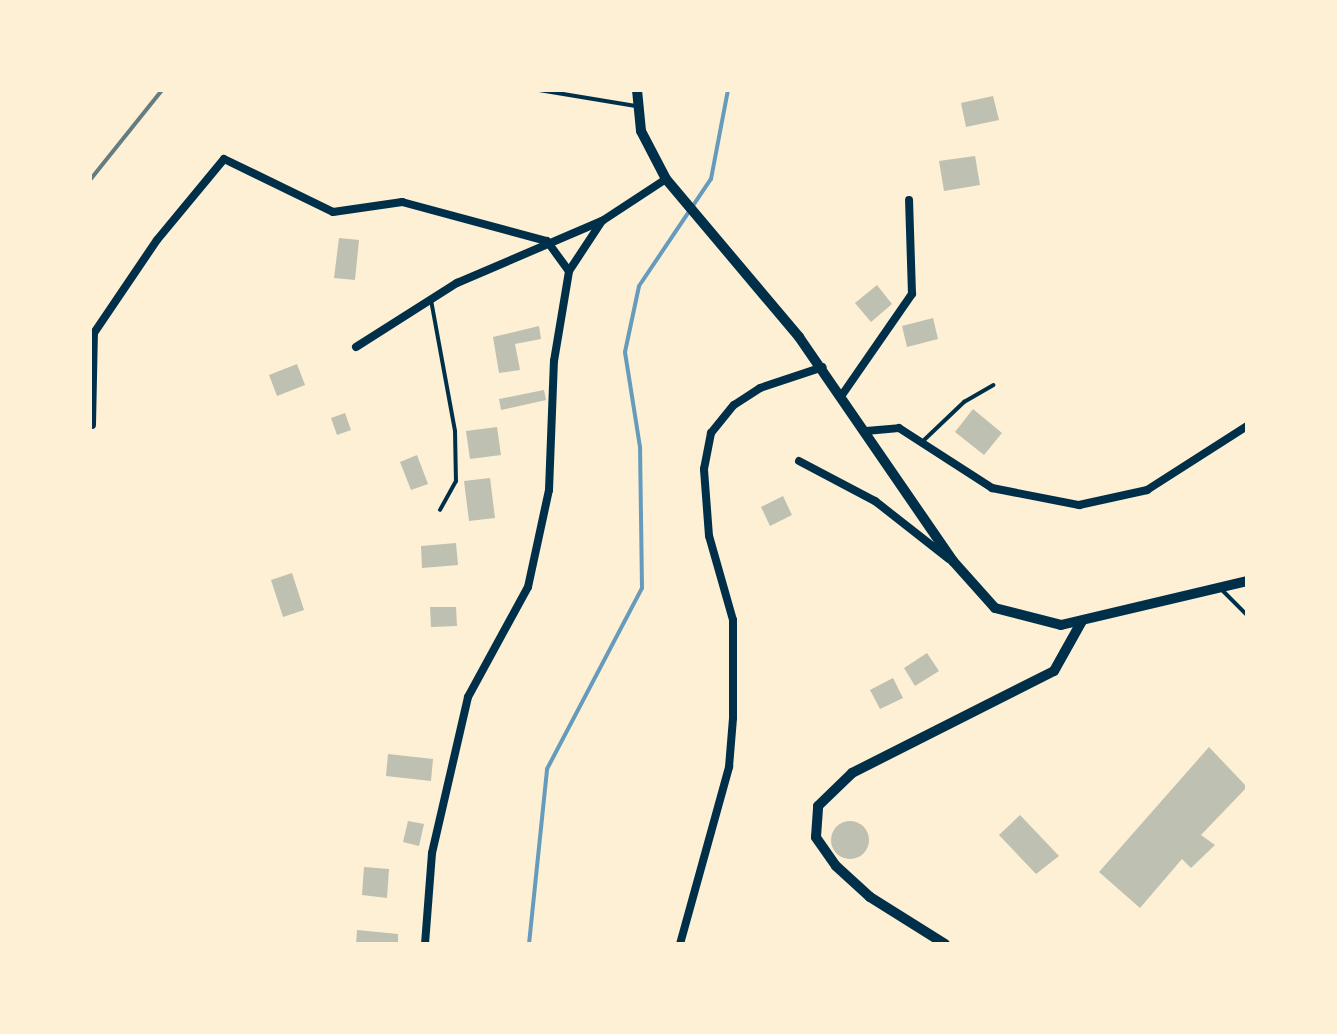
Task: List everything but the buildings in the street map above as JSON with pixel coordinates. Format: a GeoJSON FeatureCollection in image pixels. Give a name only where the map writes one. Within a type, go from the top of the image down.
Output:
{"type":"FeatureCollection","features":[{"type":"Feature","properties":{"kind":"street"},"geometry":{"type":"LineString","coordinates":[[637,90],[636,106],[666,179],[822,367],[974,590],[1016,618],[1082,622],[1247,581]]}},
{"type":"Feature","properties":{"kind":"street"},"geometry":{"type":"LineString","coordinates":[[92,425],[94,333],[156,240],[224,159],[333,212],[402,202],[548,241],[570,272]]}},
{"type":"Feature","properties":{"kind":"street"},"geometry":{"type":"LineString","coordinates":[[356,348],[431,300],[548,241],[602,221],[666,179]]}},
{"type":"Feature","properties":{"kind":"street"},"geometry":{"type":"LineString","coordinates":[[842,395],[912,294],[909,200]]}},
{"type":"Feature","properties":{"kind":"street"},"geometry":{"type":"LineString","coordinates":[[425,944],[432,853],[468,697],[528,588],[549,490],[554,361],[570,272],[602,221]]}},
{"type":"Feature","properties":{"kind":"street"},"geometry":{"type":"LineString","coordinates":[[680,944],[729,767],[733,718],[733,620],[709,536],[704,468],[711,433],[760,388],[822,367]]}},
{"type":"Feature","properties":{"kind":"street"},"geometry":{"type":"LineString","coordinates":[[866,432],[899,428],[992,488],[1079,505],[1147,490],[1215,452],[1247,426]]}},
{"type":"Feature","properties":{"kind":"street"},"geometry":{"type":"LineString","coordinates":[[799,461],[874,501],[952,561]]}},
{"type":"Feature","properties":{"kind":"street"},"geometry":{"type":"LineString","coordinates":[[945,944],[870,897],[824,853],[816,837],[818,806],[852,773],[1054,671],[1082,622]]}},
{"type":"Feature","properties":{"kind":"street"},"geometry":{"type":"LineString","coordinates":[[922,944],[926,932]]}},
{"type":"Feature","properties":{"kind":"lane"},"geometry":{"type":"LineString","coordinates":[[539,90],[636,106]]}},
{"type":"Feature","properties":{"kind":"lane"},"geometry":{"type":"LineString","coordinates":[[431,300],[454,430],[456,481],[440,510]]}},
{"type":"Feature","properties":{"kind":"lane"},"geometry":{"type":"LineString","coordinates":[[920,444],[964,402],[994,385]]}},
{"type":"Feature","properties":{"kind":"lane"},"geometry":{"type":"LineString","coordinates":[[1220,588],[1247,614]]}},
{"type":"Feature","properties":{"kind":"waterway"},"geometry":{"type":"LineString","coordinates":[[529,944],[547,769],[642,588],[640,447],[625,352],[639,286],[711,179],[728,90]]}},
{"type":"Feature","properties":{"kind":"railway"},"geometry":{"type":"LineString","coordinates":[[90,180],[162,90]]}}]}
